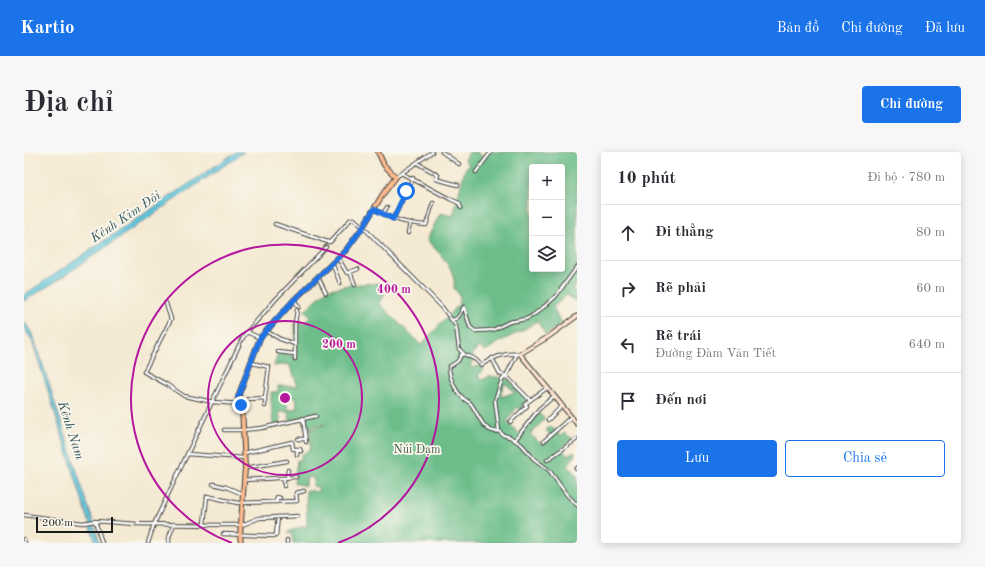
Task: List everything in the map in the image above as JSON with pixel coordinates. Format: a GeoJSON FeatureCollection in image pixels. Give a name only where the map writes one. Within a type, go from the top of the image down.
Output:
{"type":"FeatureCollection","features":[{"type":"Feature","properties":{"kind":"main road"},"geometry":{"type":"LineString","coordinates":[[241,543],[240,535],[242,525],[245,468],[244,430],[241,405],[238,402],[238,397],[252,363],[260,338],[294,300],[346,250],[363,227],[385,190],[396,177],[384,165],[378,152]]}},
{"type":"Feature","properties":{"kind":"street"},"geometry":{"type":"LineString","coordinates":[[396,177],[432,152]]}},
{"type":"Feature","properties":{"kind":"street"},"geometry":{"type":"LineString","coordinates":[[442,152],[459,164]]}},
{"type":"Feature","properties":{"kind":"street"},"geometry":{"type":"LineString","coordinates":[[476,172],[492,152]]}},
{"type":"Feature","properties":{"kind":"street"},"geometry":{"type":"LineString","coordinates":[[417,163],[438,175],[436,179],[458,186]]}},
{"type":"Feature","properties":{"kind":"street"},"geometry":{"type":"LineString","coordinates":[[401,173],[456,201],[461,208]]}},
{"type":"Feature","properties":{"kind":"street"},"geometry":{"type":"LineString","coordinates":[[393,219],[413,178]]}},
{"type":"Feature","properties":{"kind":"street"},"geometry":{"type":"LineString","coordinates":[[374,209],[393,219],[426,225],[433,203]]}},
{"type":"Feature","properties":{"kind":"street"},"geometry":{"type":"LineString","coordinates":[[383,214],[387,207]]}},
{"type":"Feature","properties":{"kind":"street"},"geometry":{"type":"LineString","coordinates":[[275,224],[330,242],[352,219],[363,227],[437,302],[452,320],[457,329],[458,347],[464,354],[476,360],[481,365],[492,358],[504,354],[518,354],[548,337],[577,316]]}},
{"type":"Feature","properties":{"kind":"street"},"geometry":{"type":"LineString","coordinates":[[408,233],[410,223]]}},
{"type":"Feature","properties":{"kind":"street"},"geometry":{"type":"LineString","coordinates":[[148,543],[154,524],[247,332],[326,247]]}},
{"type":"Feature","properties":{"kind":"street"},"geometry":{"type":"LineString","coordinates":[[338,258],[347,273],[358,269]]}},
{"type":"Feature","properties":{"kind":"street"},"geometry":{"type":"LineString","coordinates":[[332,263],[340,283]]}},
{"type":"Feature","properties":{"kind":"street"},"geometry":{"type":"LineString","coordinates":[[452,320],[460,316],[464,308],[470,327],[475,331],[493,330],[509,322],[526,319],[545,306],[556,296],[577,267]]}},
{"type":"Feature","properties":{"kind":"street"},"geometry":{"type":"LineString","coordinates":[[350,272],[355,286]]}},
{"type":"Feature","properties":{"kind":"street"},"geometry":{"type":"LineString","coordinates":[[318,276],[326,292]]}},
{"type":"Feature","properties":{"kind":"street"},"geometry":{"type":"LineString","coordinates":[[294,300],[299,307]]}},
{"type":"Feature","properties":{"kind":"street"},"geometry":{"type":"LineString","coordinates":[[166,303],[171,319],[144,372],[184,396],[213,402],[241,405],[248,399],[265,398]]}},
{"type":"Feature","properties":{"kind":"street"},"geometry":{"type":"LineString","coordinates":[[295,359],[295,323],[297,310]]}},
{"type":"Feature","properties":{"kind":"street"},"geometry":{"type":"LineString","coordinates":[[266,331],[280,339],[295,344]]}},
{"type":"Feature","properties":{"kind":"street"},"geometry":{"type":"LineString","coordinates":[[247,332],[260,338]]}},
{"type":"Feature","properties":{"kind":"street"},"geometry":{"type":"LineString","coordinates":[[278,352],[295,354]]}},
{"type":"Feature","properties":{"kind":"street"},"geometry":{"type":"LineString","coordinates":[[464,354],[458,361],[449,367],[455,386],[460,395],[471,404],[486,428],[493,431],[499,431]]}},
{"type":"Feature","properties":{"kind":"street"},"geometry":{"type":"LineString","coordinates":[[518,354],[506,376],[502,380],[495,400],[499,431],[503,435],[522,445],[534,459],[549,470],[577,505]]}},
{"type":"Feature","properties":{"kind":"street"},"geometry":{"type":"LineString","coordinates":[[518,354],[577,424]]}},
{"type":"Feature","properties":{"kind":"street"},"geometry":{"type":"LineString","coordinates":[[492,358],[500,374],[506,376],[530,400]]}},
{"type":"Feature","properties":{"kind":"street"},"geometry":{"type":"LineString","coordinates":[[252,363],[269,367],[265,406]]}},
{"type":"Feature","properties":{"kind":"street"},"geometry":{"type":"LineString","coordinates":[[510,422],[527,406],[525,404],[547,388]]}},
{"type":"Feature","properties":{"kind":"street"},"geometry":{"type":"LineString","coordinates":[[248,399],[249,394]]}},
{"type":"Feature","properties":{"kind":"street"},"geometry":{"type":"LineString","coordinates":[[515,440],[539,409],[553,397]]}},
{"type":"Feature","properties":{"kind":"street"},"geometry":{"type":"LineString","coordinates":[[548,420],[562,406]]}},
{"type":"Feature","properties":{"kind":"street"},"geometry":{"type":"LineString","coordinates":[[224,430],[244,430],[268,427],[316,416]]}},
{"type":"Feature","properties":{"kind":"street"},"geometry":{"type":"LineString","coordinates":[[544,442],[571,417]]}},
{"type":"Feature","properties":{"kind":"street"},"geometry":{"type":"LineString","coordinates":[[298,440],[306,440],[302,418]]}},
{"type":"Feature","properties":{"kind":"street"},"geometry":{"type":"LineString","coordinates":[[547,460],[577,439]]}},
{"type":"Feature","properties":{"kind":"street"},"geometry":{"type":"LineString","coordinates":[[188,454],[244,456],[292,442],[293,449],[300,449],[300,451],[297,451],[298,454]]}},
{"type":"Feature","properties":{"kind":"street"},"geometry":{"type":"LineString","coordinates":[[245,468],[287,461]]}},
{"type":"Feature","properties":{"kind":"street"},"geometry":{"type":"LineString","coordinates":[[284,486],[288,470]]}},
{"type":"Feature","properties":{"kind":"street"},"geometry":{"type":"LineString","coordinates":[[244,480],[296,477]]}},
{"type":"Feature","properties":{"kind":"street"},"geometry":{"type":"LineString","coordinates":[[213,484],[226,487],[243,494]]}},
{"type":"Feature","properties":{"kind":"street"},"geometry":{"type":"LineString","coordinates":[[204,524],[207,496],[242,504],[297,501],[296,492],[304,491]]}},
{"type":"Feature","properties":{"kind":"street"},"geometry":{"type":"LineString","coordinates":[[276,502],[277,497],[280,498]]}},
{"type":"Feature","properties":{"kind":"street"},"geometry":{"type":"LineString","coordinates":[[24,515],[83,523],[95,521],[136,524],[242,525],[259,518],[298,516]]}},
{"type":"Feature","properties":{"kind":"street"},"geometry":{"type":"LineString","coordinates":[[223,534],[275,535],[278,517]]}},
{"type":"Feature","properties":{"kind":"street"},"geometry":{"type":"LineString","coordinates":[[95,521],[102,543]]}},
{"type":"Feature","properties":{"kind":"street"},"geometry":{"type":"LineString","coordinates":[[169,543],[169,537],[174,524]]}},
{"type":"Feature","properties":{"kind":"green space","name":"Núi Dạm"},"geometry":{"type":"Polygon","coordinates":[[[469,152],[477,152],[483,157],[487,152],[577,152],[577,285],[572,290],[577,294],[577,302],[567,295],[553,307],[561,324],[546,335],[537,321],[486,351],[480,347],[472,353],[475,359],[470,366],[471,368],[483,365],[484,370],[478,375],[482,380],[490,376],[508,379],[518,389],[514,391],[505,383],[501,392],[501,397],[518,391],[528,400],[524,405],[520,405],[524,406],[521,410],[517,407],[507,422],[521,435],[538,413],[545,419],[530,434],[542,445],[552,437],[546,430],[550,426],[561,436],[564,433],[573,439],[562,448],[567,456],[574,451],[575,453],[574,457],[567,466],[577,475],[577,543],[293,543],[293,535],[288,532],[307,526],[306,490],[318,492],[318,487],[313,486],[314,478],[307,477],[305,486],[294,483],[297,460],[301,460],[301,455],[311,449],[310,429],[325,425],[305,428],[302,417],[290,421],[288,410],[297,408],[296,397],[286,398],[288,412],[279,412],[281,424],[273,425],[271,392],[278,392],[278,386],[298,386],[289,364],[274,366],[278,353],[294,356],[296,360],[295,321],[304,324],[310,316],[305,310],[327,290],[348,285],[380,283],[385,293],[380,304],[421,345],[459,304],[460,296],[454,288],[453,274],[450,268],[442,256],[427,240],[440,213],[453,216],[465,169],[469,165],[465,160],[469,152]]]}},
{"type":"Feature","properties":{"kind":"water","name":"Kênh Kim Đôi"},"geometry":{"type":"Polygon","coordinates":[[[236,152],[244,152],[61,278],[24,301],[24,295],[236,152]]]}},
{"type":"Feature","properties":{"kind":"water","name":"Kênh Nam"},"geometry":{"type":"Polygon","coordinates":[[[24,321],[31,332],[40,356],[100,543],[96,543],[32,340],[24,328],[24,321]]]}},
{"type":"Feature","properties":{"kind":"route"},"geometry":{"type":"LineString","coordinates":[[241,405],[238,402],[238,397],[252,363],[260,338],[294,300],[346,250],[374,209],[393,219],[406,191]]}}]}
